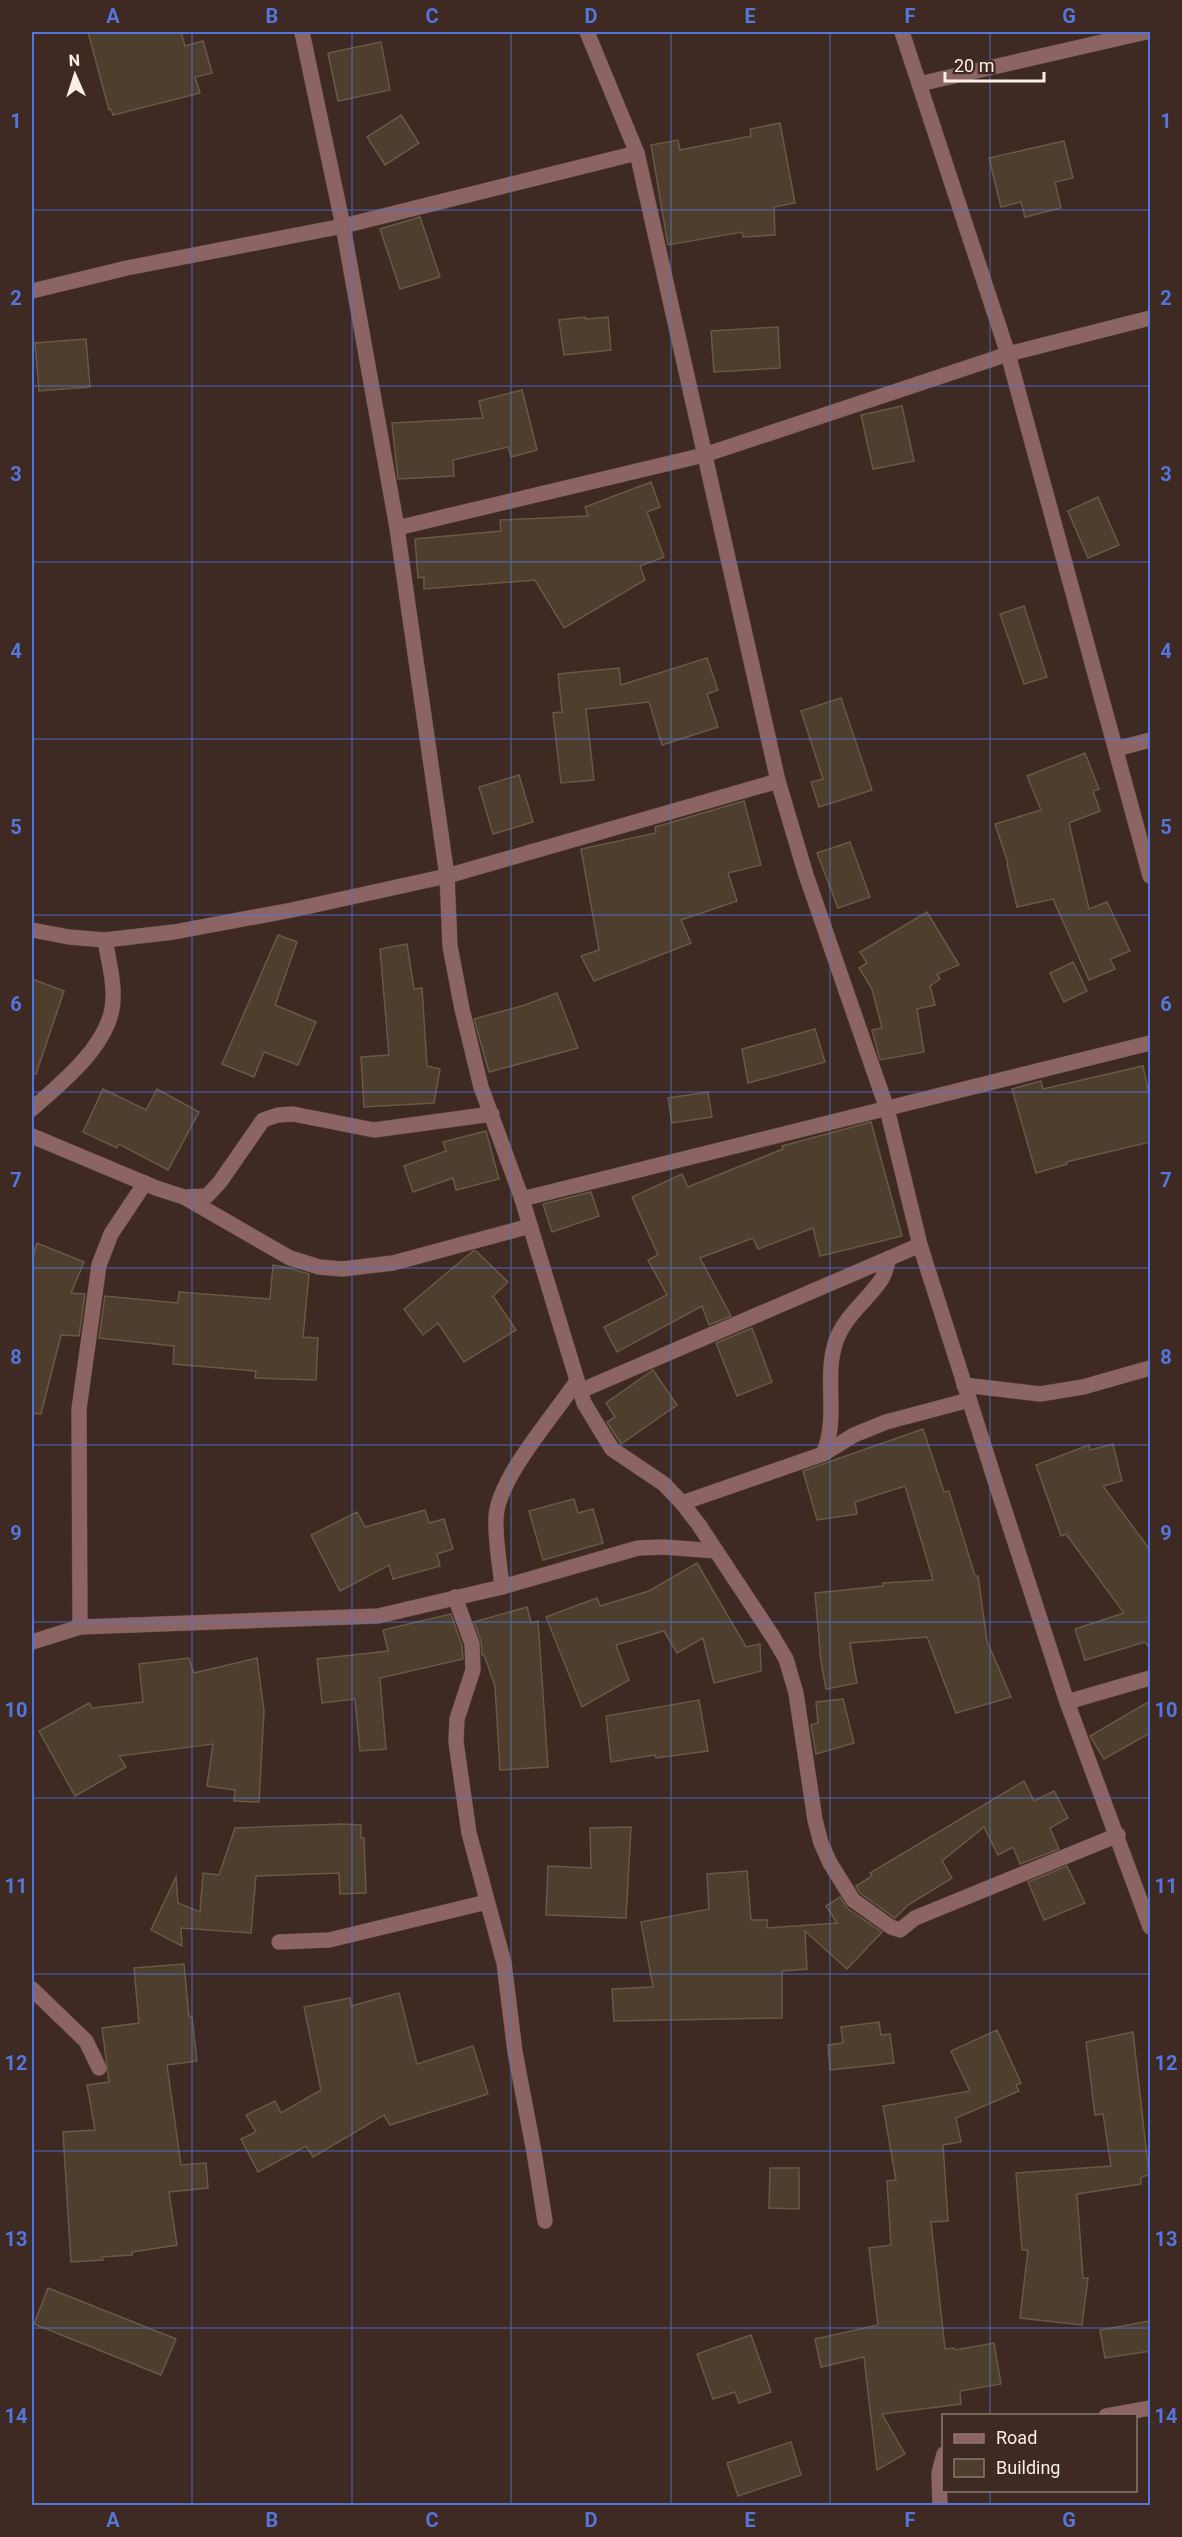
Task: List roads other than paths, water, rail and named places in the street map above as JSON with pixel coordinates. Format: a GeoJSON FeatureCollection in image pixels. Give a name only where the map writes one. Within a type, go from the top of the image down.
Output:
{"type":"FeatureCollection","features":[{"type":"Feature","properties":{"kind":"street"},"geometry":{"type":"LineString","coordinates":[[302,32],[343,226],[397,528],[447,876],[450,946],[462,1009],[481,1087],[522,1199],[584,1404],[612,1449],[664,1484],[682,1503],[786,1659],[796,1694],[815,1820],[821,1843],[830,1863],[853,1899],[891,1927],[900,1930],[915,1918],[1118,1835]]}},
{"type":"Feature","properties":{"kind":"street"},"geometry":{"type":"LineString","coordinates":[[587,32],[637,153],[778,781],[806,875],[887,1109],[920,1245],[964,1385],[1067,1702],[1118,1835],[1150,1927]]}},
{"type":"Feature","properties":{"kind":"street"},"geometry":{"type":"LineString","coordinates":[[902,32],[1008,354],[1150,876]]}},
{"type":"Feature","properties":{"kind":"street"},"geometry":{"type":"LineString","coordinates":[[919,84],[1146,32]]}},
{"type":"Feature","properties":{"kind":"street"},"geometry":{"type":"LineString","coordinates":[[32,291],[127,268],[343,226],[637,153]]}},
{"type":"Feature","properties":{"kind":"street"},"geometry":{"type":"LineString","coordinates":[[397,528],[704,455],[1008,354],[1150,318]]}},
{"type":"Feature","properties":{"kind":"street"},"geometry":{"type":"LineString","coordinates":[[1116,749],[1150,740]]}},
{"type":"Feature","properties":{"kind":"street"},"geometry":{"type":"LineString","coordinates":[[32,930],[69,937],[105,940],[174,932],[281,912],[447,876],[778,781]]}},
{"type":"Feature","properties":{"kind":"street"},"geometry":{"type":"LineString","coordinates":[[32,1109],[88,1055],[102,1034],[111,1013],[112,981],[105,940]]}},
{"type":"Feature","properties":{"kind":"street"},"geometry":{"type":"LineString","coordinates":[[522,1199],[1150,1043]]}},
{"type":"Feature","properties":{"kind":"street"},"geometry":{"type":"LineString","coordinates":[[184,1197],[207,1196],[220,1182],[263,1120],[278,1115],[293,1114],[374,1130],[492,1114]]}},
{"type":"Feature","properties":{"kind":"street"},"geometry":{"type":"LineString","coordinates":[[32,1136],[145,1184],[184,1197],[290,1258],[319,1267],[342,1269],[393,1263],[530,1226]]}},
{"type":"Feature","properties":{"kind":"street"},"geometry":{"type":"LineString","coordinates":[[80,1628],[79,1409],[98,1276],[111,1234],[145,1184]]}},
{"type":"Feature","properties":{"kind":"street"},"geometry":{"type":"LineString","coordinates":[[502,1587],[496,1516],[501,1497],[528,1449],[579,1386],[920,1245]]}},
{"type":"Feature","properties":{"kind":"street"},"geometry":{"type":"LineString","coordinates":[[823,1454],[830,1438],[832,1362],[835,1344],[849,1316],[883,1278],[889,1258]]}},
{"type":"Feature","properties":{"kind":"street"},"geometry":{"type":"LineString","coordinates":[[964,1385],[1040,1394],[1083,1387],[1150,1368]]}},
{"type":"Feature","properties":{"kind":"street"},"geometry":{"type":"LineString","coordinates":[[682,1503],[823,1454],[854,1435],[886,1422],[969,1400]]}},
{"type":"Feature","properties":{"kind":"street"},"geometry":{"type":"LineString","coordinates":[[32,1642],[80,1628],[378,1616],[502,1587],[638,1548],[664,1546],[716,1551]]}},
{"type":"Feature","properties":{"kind":"street"},"geometry":{"type":"LineString","coordinates":[[455,1598],[472,1644],[473,1670],[457,1719],[456,1742],[469,1833],[504,1963],[515,2052],[545,2221]]}},
{"type":"Feature","properties":{"kind":"street"},"geometry":{"type":"LineString","coordinates":[[1067,1702],[1150,1678]]}},
{"type":"Feature","properties":{"kind":"street"},"geometry":{"type":"LineString","coordinates":[[279,1942],[329,1940],[488,1902]]}},
{"type":"Feature","properties":{"kind":"street"},"geometry":{"type":"LineString","coordinates":[[32,1989],[86,2041],[99,2068]]}},
{"type":"Feature","properties":{"kind":"street"},"geometry":{"type":"LineString","coordinates":[[1112,2414],[1150,2408]]}},
{"type":"Feature","properties":{"kind":"street"},"geometry":{"type":"LineString","coordinates":[[940,2505],[939,2473],[942,2462]]}}]}
